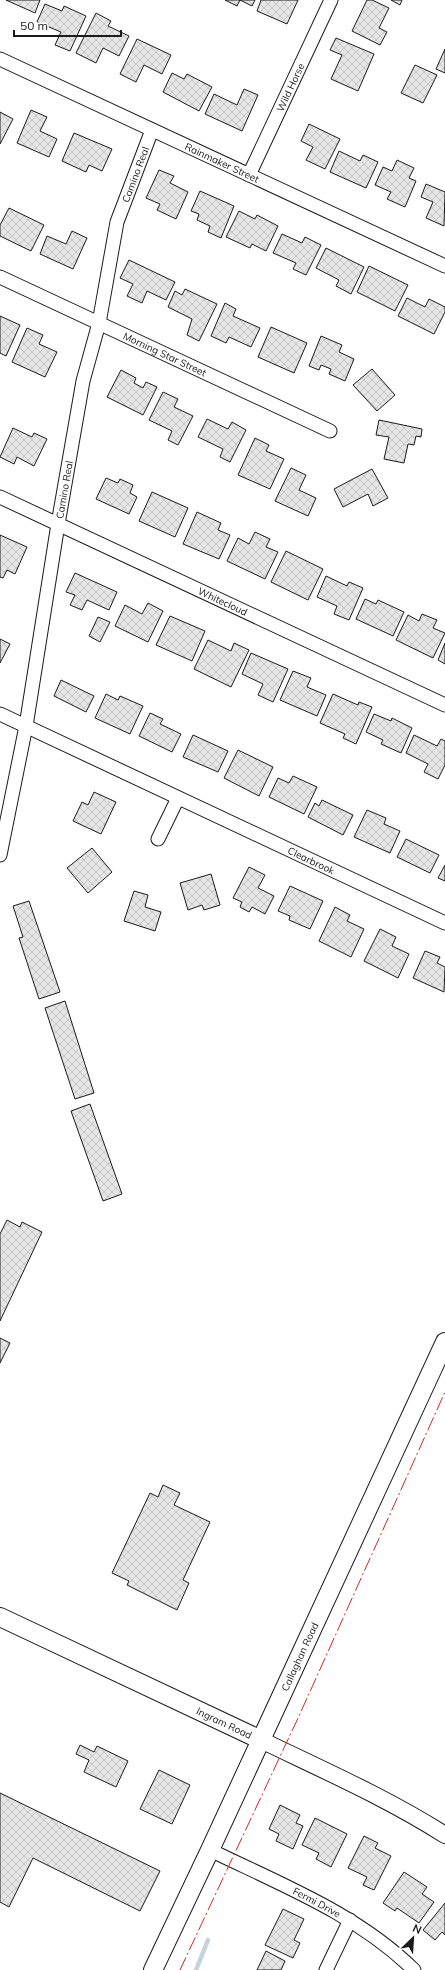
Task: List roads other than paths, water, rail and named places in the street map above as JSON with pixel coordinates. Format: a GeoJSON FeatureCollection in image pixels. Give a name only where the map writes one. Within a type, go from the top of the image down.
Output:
{"type":"FeatureCollection","features":[{"type":"Feature","properties":{"kind":"main road","name":"Callaghan Road"},"geometry":{"type":"LineString","coordinates":[[152,1970],[210,1850],[445,1342]]}},
{"type":"Feature","properties":{"kind":"main road","name":"Ingram Road"},"geometry":{"type":"LineString","coordinates":[[0,1617],[261,1740]]}},
{"type":"Feature","properties":{"kind":"street","name":"Wild Horse"},"geometry":{"type":"LineString","coordinates":[[249,175],[331,0]]}},
{"type":"Feature","properties":{"kind":"street","name":"Rainmaker Street"},"geometry":{"type":"LineString","coordinates":[[0,59],[445,266]]}},
{"type":"Feature","properties":{"kind":"street","name":"Camino Real"},"geometry":{"type":"LineString","coordinates":[[0,855],[26,726],[58,524],[83,381],[98,323],[117,222],[152,130]]}},
{"type":"Feature","properties":{"kind":"street","name":"Morning Star Street"},"geometry":{"type":"LineString","coordinates":[[0,277],[330,431]]}},
{"type":"Feature","properties":{"kind":"street","name":"Whitecloud"},"geometry":{"type":"LineString","coordinates":[[0,497],[445,705]]}},
{"type":"Feature","properties":{"kind":"street","name":"Clearbrook"},"geometry":{"type":"LineString","coordinates":[[0,714],[445,923]]}},
{"type":"Feature","properties":{"kind":"street"},"geometry":{"type":"LineString","coordinates":[[158,839],[178,798]]}},
{"type":"Feature","properties":{"kind":"street","name":"Ingram Road"},"geometry":{"type":"LineString","coordinates":[[261,1740],[367,1790],[420,1819],[445,1836]]}},
{"type":"Feature","properties":{"kind":"street","name":"Fermi Drive"},"geometry":{"type":"LineString","coordinates":[[210,1850],[336,1911],[381,1942],[414,1970]]}},
{"type":"Feature","properties":{"kind":"street"},"geometry":{"type":"LineString","coordinates":[[326,1970],[350,1920]]}},
{"type":"Feature","properties":{"kind":"waterway"},"geometry":{"type":"LineString","coordinates":[[196,1970],[208,1940]]}}]}
